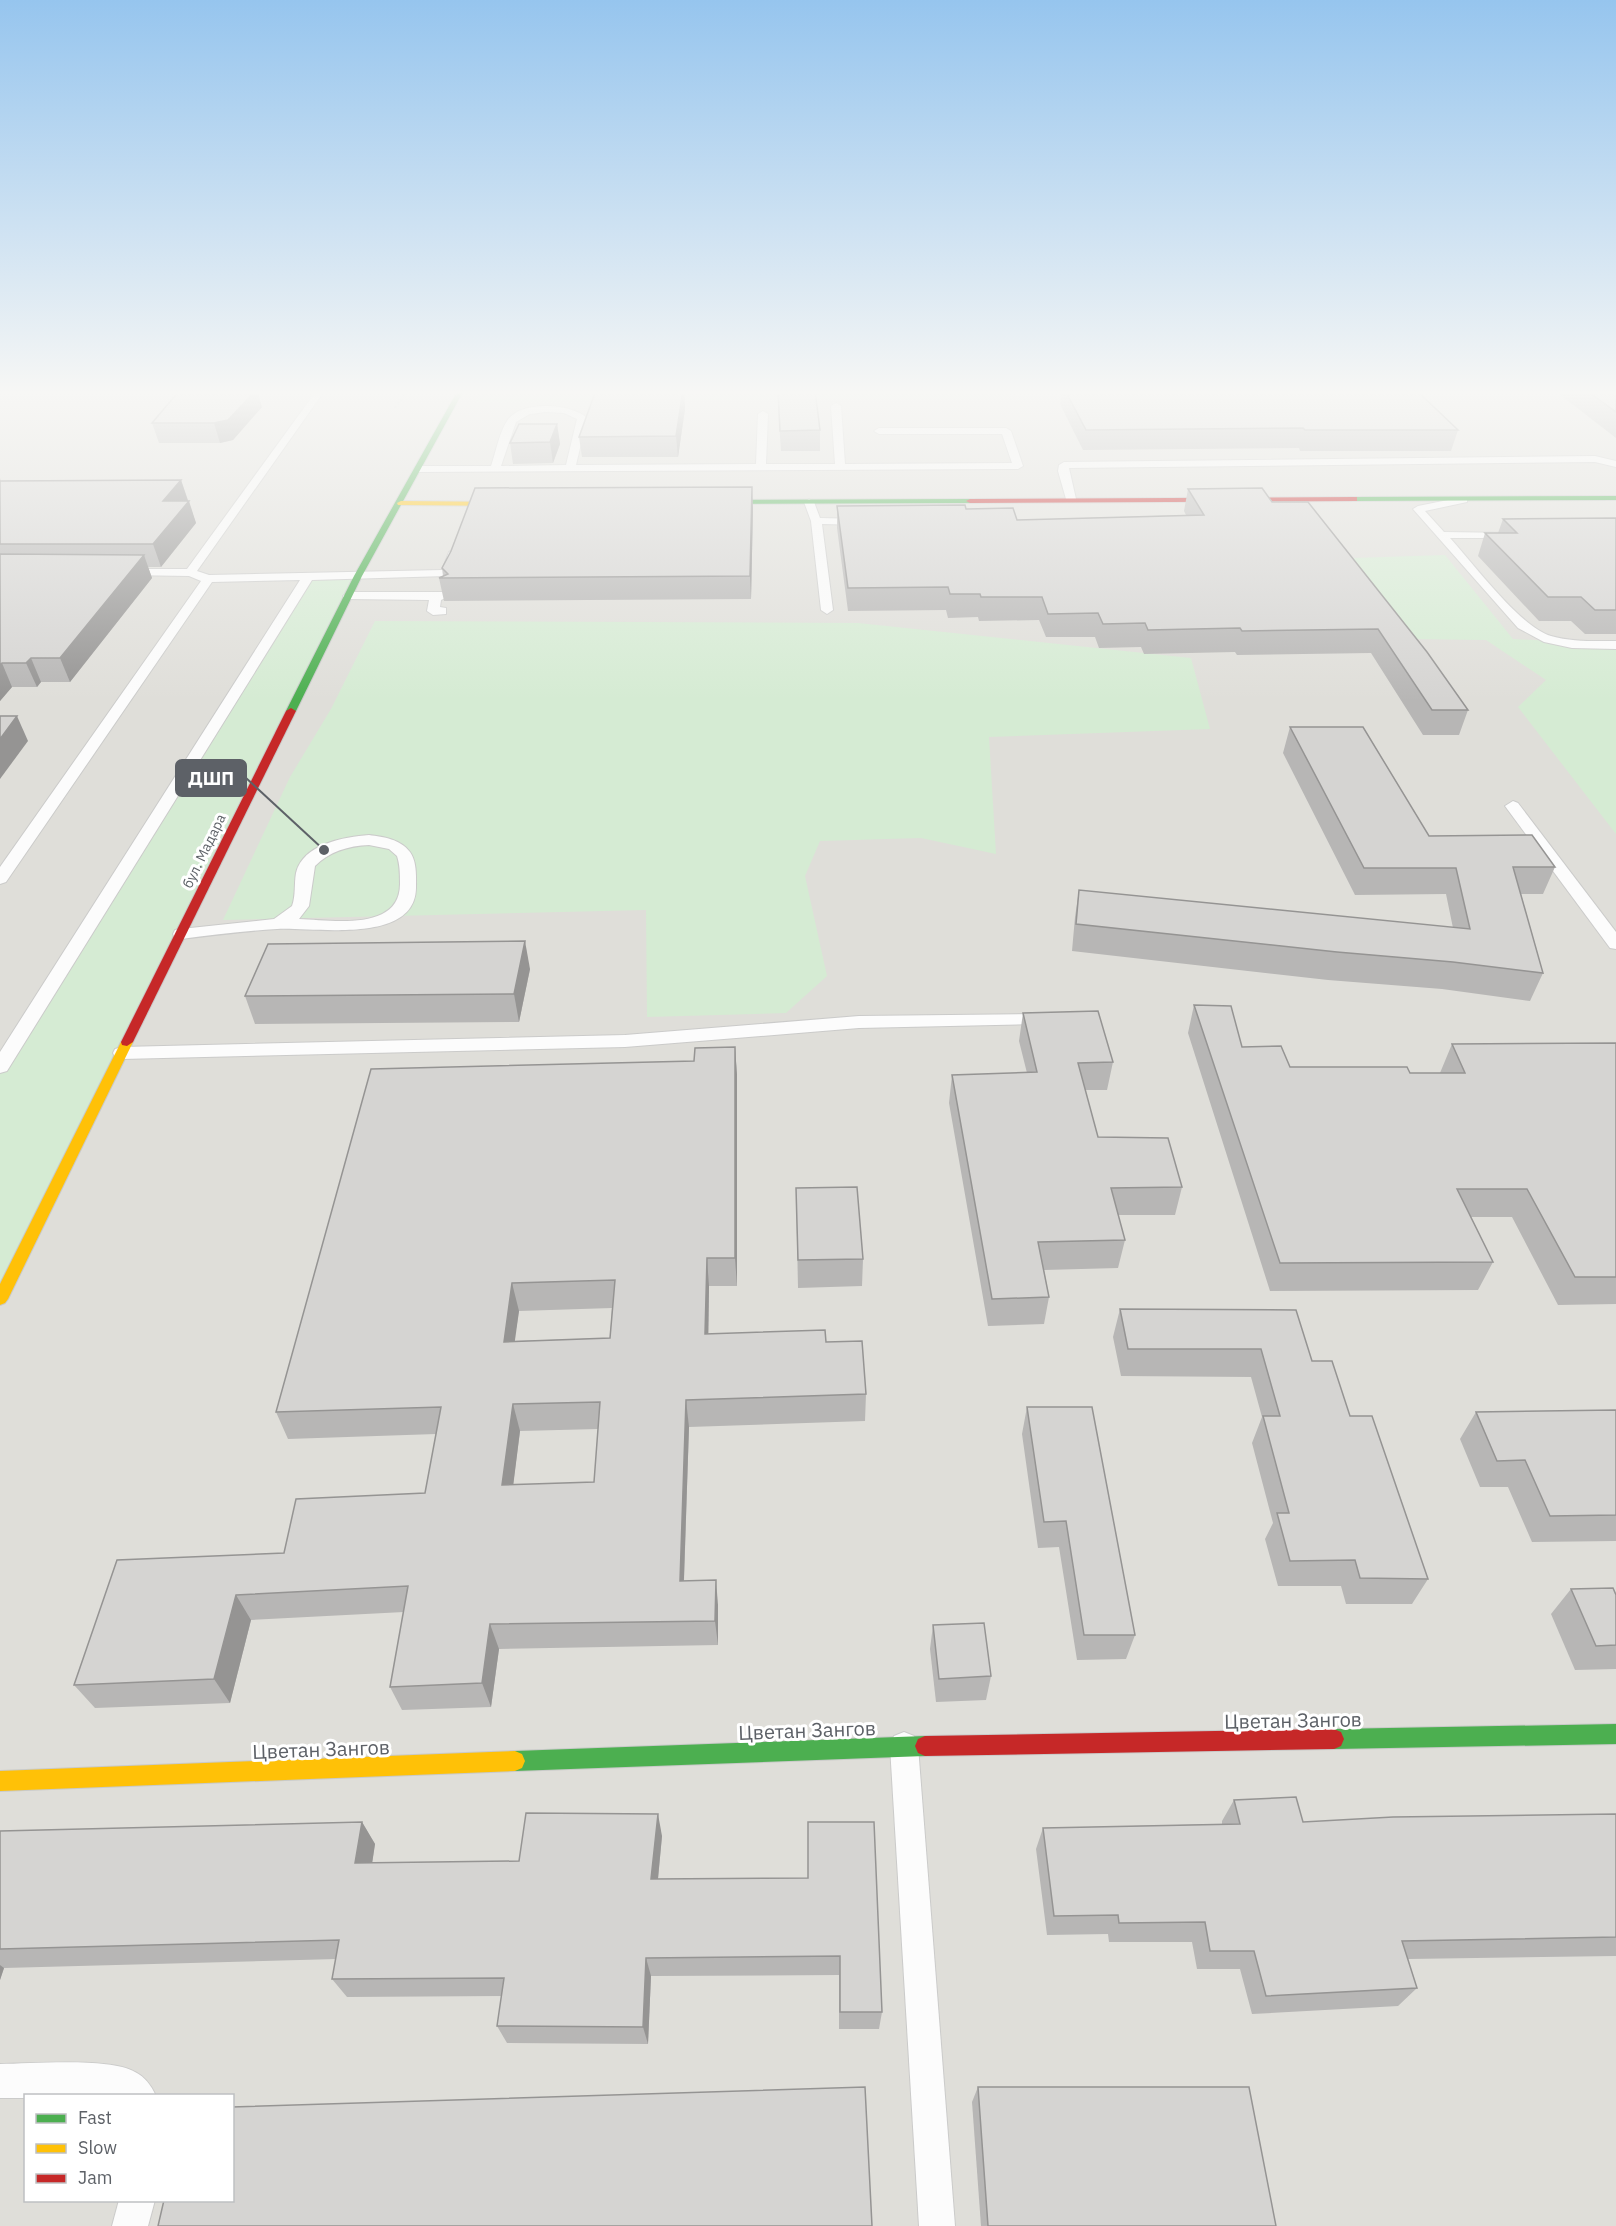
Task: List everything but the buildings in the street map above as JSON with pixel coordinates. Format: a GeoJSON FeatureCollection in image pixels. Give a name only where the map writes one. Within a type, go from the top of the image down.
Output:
{"type":"FeatureCollection","features":[{"type":"Feature","properties":{"kind":"street","name":"бул. Мадара"},"geometry":{"type":"LineString","coordinates":[[0,1299],[358,576],[406,494]]}},
{"type":"Feature","properties":{"kind":"street"},"geometry":{"type":"LineString","coordinates":[[693,502],[1616,498]]}},
{"type":"Feature","properties":{"kind":"street"},"geometry":{"type":"LineString","coordinates":[[401,503],[471,508],[530,504]]}},
{"type":"Feature","properties":{"kind":"street","name":"Цветан Зангов"},"geometry":{"type":"LineString","coordinates":[[0,1781],[904,1746],[1616,1734]]}},
{"type":"Feature","properties":{"kind":"lane"},"geometry":{"type":"LineString","coordinates":[[190,573],[247,494]]}},
{"type":"Feature","properties":{"kind":"lane"},"geometry":{"type":"LineString","coordinates":[[1069,494],[1071,500]]}},
{"type":"Feature","properties":{"kind":"lane"},"geometry":{"type":"LineString","coordinates":[[1464,500],[1418,509],[1522,625],[1544,638],[1572,644],[1616,645]]}},
{"type":"Feature","properties":{"kind":"lane"},"geometry":{"type":"LineString","coordinates":[[809,502],[816,521],[827,610]]}},
{"type":"Feature","properties":{"kind":"lane"},"geometry":{"type":"LineString","coordinates":[[816,521],[878,522]]}},
{"type":"Feature","properties":{"kind":"lane"},"geometry":{"type":"LineString","coordinates":[[1440,535],[1522,534]]}},
{"type":"Feature","properties":{"kind":"lane"},"geometry":{"type":"LineString","coordinates":[[107,572],[190,573],[207,579],[447,573],[459,543]]}},
{"type":"Feature","properties":{"kind":"lane"},"geometry":{"type":"LineString","coordinates":[[0,1067],[308,577]]}},
{"type":"Feature","properties":{"kind":"lane"},"geometry":{"type":"LineString","coordinates":[[0,879],[207,579]]}},
{"type":"Feature","properties":{"kind":"lane"},"geometry":{"type":"LineString","coordinates":[[349,596],[440,596],[433,610],[442,611]]}},
{"type":"Feature","properties":{"kind":"lane"},"geometry":{"type":"LineString","coordinates":[[1514,806],[1616,944]]}},
{"type":"Feature","properties":{"kind":"lane"},"geometry":{"type":"LineString","coordinates":[[181,934],[278,924],[367,923],[388,918],[397,913],[406,901],[409,887],[406,859],[402,851],[392,845],[370,840],[345,843],[324,850],[315,856],[305,870],[305,895],[297,912],[278,924]]}},
{"type":"Feature","properties":{"kind":"lane"},"geometry":{"type":"LineString","coordinates":[[122,1053],[625,1041],[859,1022],[1031,1020]]}},
{"type":"Feature","properties":{"kind":"lane"},"geometry":{"type":"LineString","coordinates":[[904,1746],[937,2226]]}},
{"type":"Feature","properties":{"kind":"lane"},"geometry":{"type":"LineString","coordinates":[[0,2081],[106,2081],[124,2084],[136,2094]]}},
{"type":"Feature","properties":{"kind":"lane"},"geometry":{"type":"LineString","coordinates":[[130,2226],[136,2202]]}},
{"type":"Feature","properties":{"kind":"shaded area"},"geometry":{"type":"Polygon","coordinates":[[[0,494],[1616,494],[1616,2226],[0,2226],[0,494]]]}},
{"type":"Feature","properties":{"kind":"green space"},"geometry":{"type":"Polygon","coordinates":[[[1445,555],[1513,639],[1616,644],[1616,834],[1518,707],[1546,680],[1486,640],[1410,639],[1353,558],[1445,555]]]}},
{"type":"Feature","properties":{"kind":"green space"},"geometry":{"type":"Polygon","coordinates":[[[358,576],[0,1299],[0,1067],[308,577],[358,576]]]}},
{"type":"Feature","properties":{"kind":"green space"},"geometry":{"type":"Polygon","coordinates":[[[375,621],[858,623],[1191,658],[1210,729],[989,737],[996,854],[921,838],[820,841],[805,876],[827,976],[786,1013],[647,1017],[646,910],[223,920],[290,777],[331,709],[375,621]]]}},
{"type":"Feature","properties":{"kind":"traffic: fast"},"geometry":{"type":"LineString","coordinates":[[291,711],[358,576],[403,494]]}},
{"type":"Feature","properties":{"kind":"traffic: fast"},"geometry":{"type":"LineString","coordinates":[[1354,499],[1616,498]]}},
{"type":"Feature","properties":{"kind":"traffic: fast"},"geometry":{"type":"LineString","coordinates":[[709,502],[970,501]]}},
{"type":"Feature","properties":{"kind":"traffic: fast"},"geometry":{"type":"LineString","coordinates":[[1334,1739],[1616,1734]]}},
{"type":"Feature","properties":{"kind":"traffic: fast"},"geometry":{"type":"LineString","coordinates":[[515,1761],[925,1746]]}},
{"type":"Feature","properties":{"kind":"traffic: slow"},"geometry":{"type":"LineString","coordinates":[[401,503],[513,504]]}},
{"type":"Feature","properties":{"kind":"traffic: slow"},"geometry":{"type":"LineString","coordinates":[[0,1299],[127,1042]]}},
{"type":"Feature","properties":{"kind":"traffic: slow"},"geometry":{"type":"LineString","coordinates":[[0,1781],[515,1761]]}},
{"type":"Feature","properties":{"kind":"traffic: jam"},"geometry":{"type":"LineString","coordinates":[[970,501],[1354,499]]}},
{"type":"Feature","properties":{"kind":"traffic: jam"},"geometry":{"type":"LineString","coordinates":[[127,1042],[291,711]]}},
{"type":"Feature","properties":{"kind":"traffic: jam"},"geometry":{"type":"LineString","coordinates":[[925,1746],[1334,1739]]}},
{"type":"Feature","properties":{"kind":"place","name":"ДШП"},"geometry":{"type":"Point","coordinates":[324,850]}}]}
